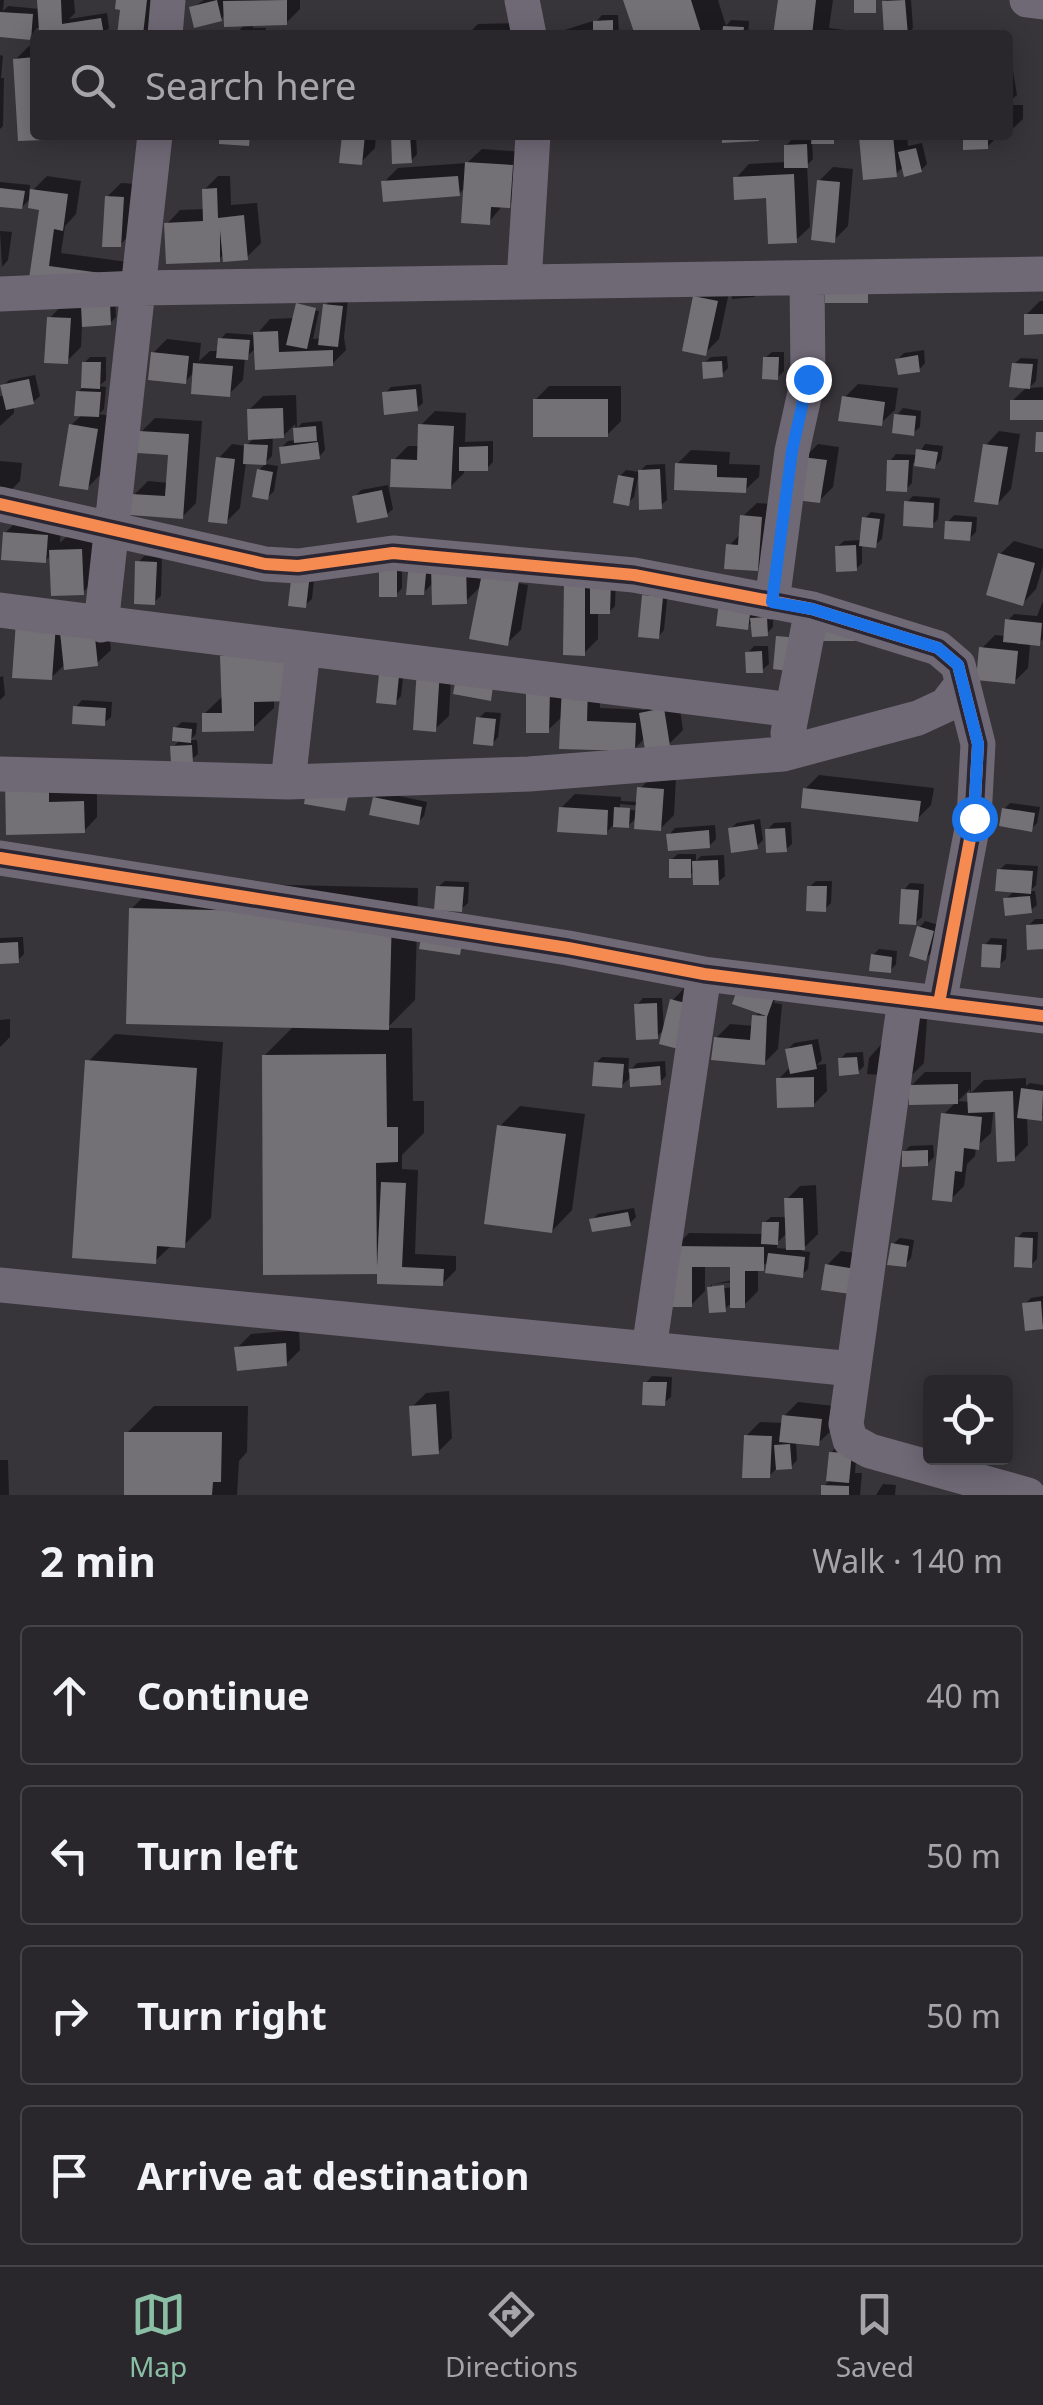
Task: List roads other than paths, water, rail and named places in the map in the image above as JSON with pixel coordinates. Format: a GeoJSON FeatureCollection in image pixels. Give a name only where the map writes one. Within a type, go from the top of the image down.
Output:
{"type":"FeatureCollection","features":[{"type":"Feature","properties":{"kind":"street"},"geometry":{"type":"LineString","coordinates":[[165,30],[168,0]]}},
{"type":"Feature","properties":{"kind":"street"},"geometry":{"type":"LineString","coordinates":[[522,0],[528,30]]}},
{"type":"Feature","properties":{"kind":"street"},"geometry":{"type":"LineString","coordinates":[[1027,0],[1043,2]]}},
{"type":"Feature","properties":{"kind":"street"},"geometry":{"type":"LineString","coordinates":[[101,625],[154,140]]}},
{"type":"Feature","properties":{"kind":"street"},"geometry":{"type":"LineString","coordinates":[[524,282],[533,140]]}},
{"type":"Feature","properties":{"kind":"street"},"geometry":{"type":"LineString","coordinates":[[0,294],[139,288],[1043,274]]}},
{"type":"Feature","properties":{"kind":"street"},"geometry":{"type":"LineString","coordinates":[[772,602],[792,451],[808,379],[808,278]]}},
{"type":"Feature","properties":{"kind":"street"},"geometry":{"type":"LineString","coordinates":[[0,504],[265,564],[298,566],[393,553],[634,576],[812,609],[938,648],[958,665],[978,744],[974,818],[922,1001],[853,1368],[846,1424],[850,1440],[870,1451],[1028,1495]]}},
{"type":"Feature","properties":{"kind":"street"},"geometry":{"type":"LineString","coordinates":[[783,754],[812,609]]}},
{"type":"Feature","properties":{"kind":"street"},"geometry":{"type":"LineString","coordinates":[[0,610],[792,710]]}},
{"type":"Feature","properties":{"kind":"street"},"geometry":{"type":"LineString","coordinates":[[288,782],[304,650]]}},
{"type":"Feature","properties":{"kind":"street"},"geometry":{"type":"LineString","coordinates":[[0,774],[288,782],[529,774],[783,754],[918,718],[946,705],[962,683]]}},
{"type":"Feature","properties":{"kind":"street"},"geometry":{"type":"LineString","coordinates":[[0,858],[568,948],[704,974],[1043,1016]]}},
{"type":"Feature","properties":{"kind":"street"},"geometry":{"type":"LineString","coordinates":[[650,1349],[704,974]]}},
{"type":"Feature","properties":{"kind":"street"},"geometry":{"type":"LineString","coordinates":[[0,1285],[853,1368]]}}]}
